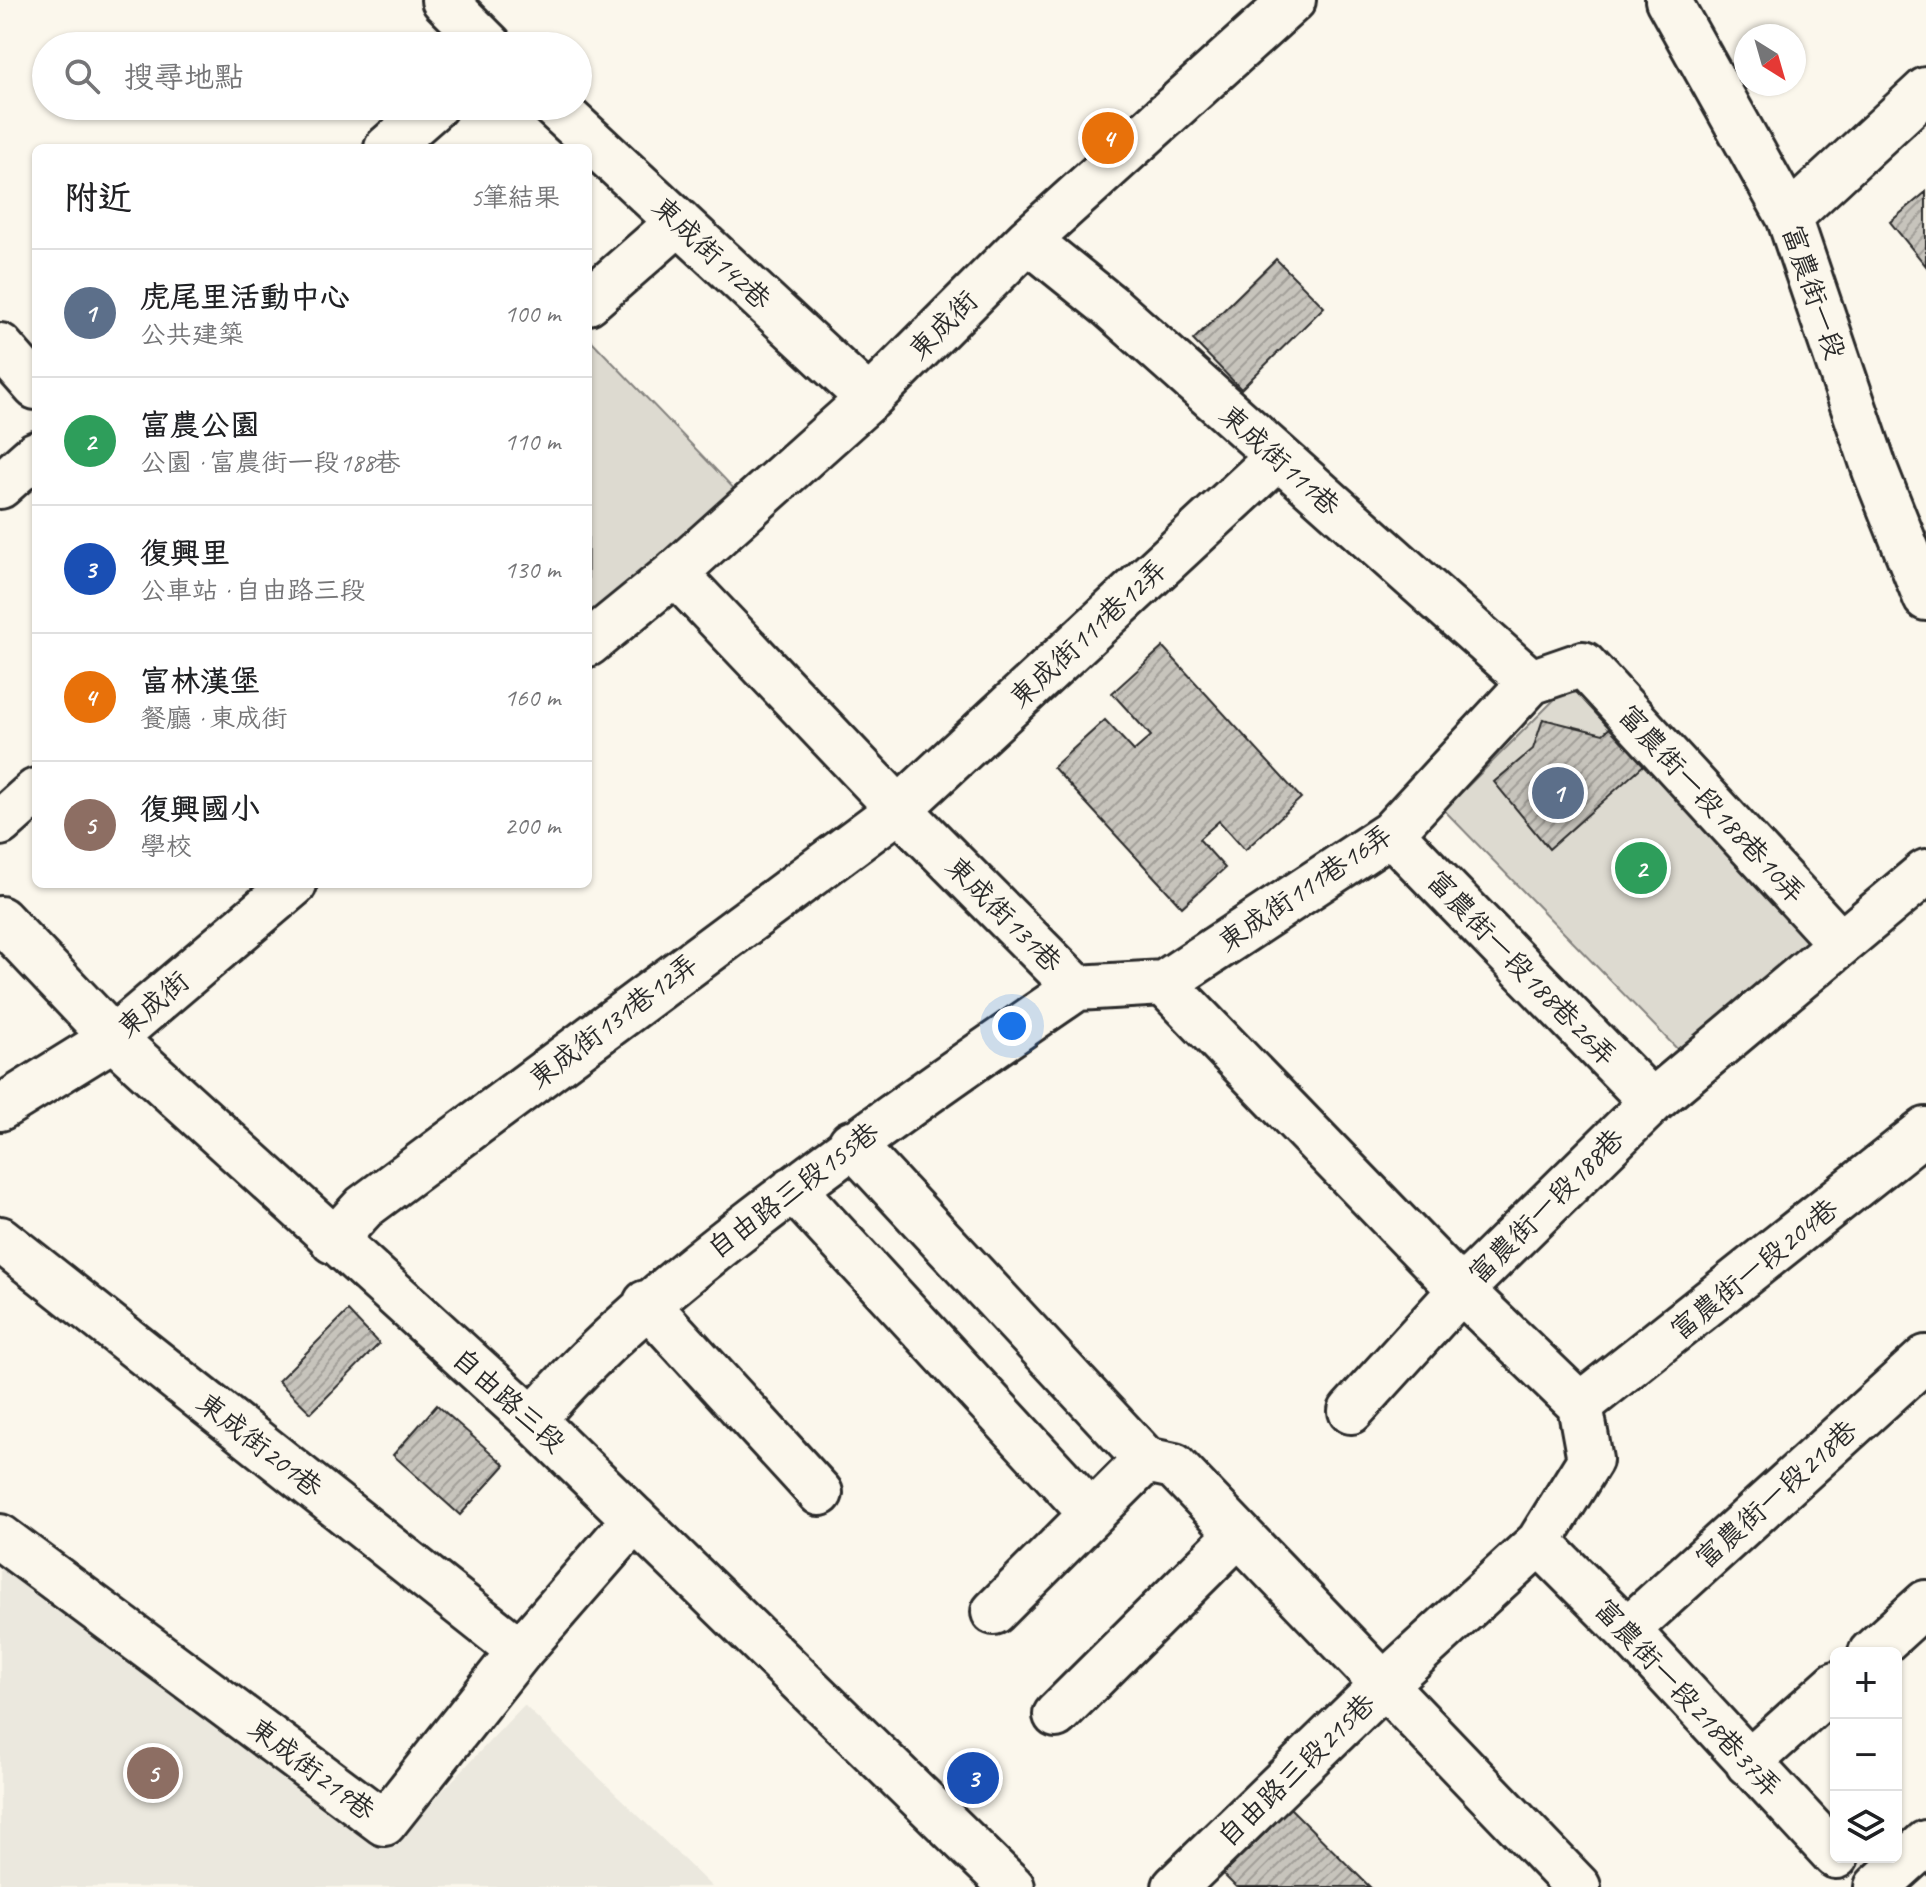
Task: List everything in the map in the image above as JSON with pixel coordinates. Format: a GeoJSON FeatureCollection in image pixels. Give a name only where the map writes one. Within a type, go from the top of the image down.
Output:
{"type":"FeatureCollection","features":[{"type":"Feature","properties":{"kind":"street"},"geometry":{"type":"LineString","coordinates":[[444,0],[476,32]]}},
{"type":"Feature","properties":{"kind":"street","name":"東成街"},"geometry":{"type":"LineString","coordinates":[[592,641],[675,573],[869,399],[1028,240],[1293,0]]}},
{"type":"Feature","properties":{"kind":"street","name":"富農街一段"},"geometry":{"type":"LineString","coordinates":[[1668,0],[1789,217],[1875,470],[1926,598]]}},
{"type":"Feature","properties":{"kind":"street"},"geometry":{"type":"LineString","coordinates":[[1789,217],[1926,90]]}},
{"type":"Feature","properties":{"kind":"street"},"geometry":{"type":"LineString","coordinates":[[392,144],[419,120]]}},
{"type":"Feature","properties":{"kind":"street","name":"東成街142巷"},"geometry":{"type":"LineString","coordinates":[[569,120],[869,399]]}},
{"type":"Feature","properties":{"kind":"street"},"geometry":{"type":"LineString","coordinates":[[592,298],[679,222]]}},
{"type":"Feature","properties":{"kind":"street","name":"東成街111巷"},"geometry":{"type":"LineString","coordinates":[[1028,240],[1111,307],[1531,682]]}},
{"type":"Feature","properties":{"kind":"street"},"geometry":{"type":"LineString","coordinates":[[0,346],[32,382]]}},
{"type":"Feature","properties":{"kind":"street"},"geometry":{"type":"LineString","coordinates":[[0,486],[32,458]]}},
{"type":"Feature","properties":{"kind":"street","name":"東成街111巷12弄"},"geometry":{"type":"LineString","coordinates":[[899,809],[1277,458]]}},
{"type":"Feature","properties":{"kind":"street","name":"東成街131巷"},"geometry":{"type":"LineString","coordinates":[[675,573],[899,809],[1077,988],[1164,983]]}},
{"type":"Feature","properties":{"kind":"street","name":"東成街111巷16弄"},"geometry":{"type":"LineString","coordinates":[[1164,983],[1391,833],[1531,682],[1583,664]]}},
{"type":"Feature","properties":{"kind":"street","name":"富農街一段188巷10弄"},"geometry":{"type":"LineString","coordinates":[[1583,664],[1840,943]]}},
{"type":"Feature","properties":{"kind":"street"},"geometry":{"type":"LineString","coordinates":[[0,823],[32,795]]}},
{"type":"Feature","properties":{"kind":"street","name":"東成街131巷12弄"},"geometry":{"type":"LineString","coordinates":[[333,1241],[364,1207],[899,809]]}},
{"type":"Feature","properties":{"kind":"street","name":"富農街一段188巷26弄"},"geometry":{"type":"LineString","coordinates":[[1391,833],[1652,1102]]}},
{"type":"Feature","properties":{"kind":"street","name":"富農街一段188巷"},"geometry":{"type":"LineString","coordinates":[[1580,1405],[1461,1290],[1652,1102],[1926,872]]}},
{"type":"Feature","properties":{"kind":"street","name":"東成街"},"geometry":{"type":"LineString","coordinates":[[0,1108],[113,1038],[289,888]]}},
{"type":"Feature","properties":{"kind":"street","name":"自由路三段"},"geometry":{"type":"LineString","coordinates":[[0,919],[113,1038],[533,1420],[1012,1887]]}},
{"type":"Feature","properties":{"kind":"street"},"geometry":{"type":"LineString","coordinates":[[1164,983],[1461,1290],[1351,1411]]}},
{"type":"Feature","properties":{"kind":"street","name":"自由路三段155巷"},"geometry":{"type":"LineString","coordinates":[[533,1420],[564,1383],[646,1303],[851,1143],[1077,988]]}},
{"type":"Feature","properties":{"kind":"street","name":"富農街一段204巷"},"geometry":{"type":"LineString","coordinates":[[1580,1405],[1926,1130]]}},
{"type":"Feature","properties":{"kind":"street"},"geometry":{"type":"LineString","coordinates":[[851,1143],[1146,1460],[1174,1466],[1578,1887]]}},
{"type":"Feature","properties":{"kind":"street"},"geometry":{"type":"LineString","coordinates":[[793,1189],[1091,1513]]}},
{"type":"Feature","properties":{"kind":"street","name":"東成街201巷"},"geometry":{"type":"LineString","coordinates":[[0,1239],[520,1651]]}},
{"type":"Feature","properties":{"kind":"street"},"geometry":{"type":"LineString","coordinates":[[646,1303],[820,1493]]}},
{"type":"Feature","properties":{"kind":"street","name":"富農街一段218巷"},"geometry":{"type":"LineString","coordinates":[[1627,1630],[1926,1358]]}},
{"type":"Feature","properties":{"kind":"street"},"geometry":{"type":"LineString","coordinates":[[1382,1686],[1539,1542],[1590,1460],[1580,1405]]}},
{"type":"Feature","properties":{"kind":"street"},"geometry":{"type":"LineString","coordinates":[[994,1612],[1146,1460]]}},
{"type":"Feature","properties":{"kind":"street","name":"東成街219巷"},"geometry":{"type":"LineString","coordinates":[[0,1537],[384,1823],[520,1651],[635,1519]]}},
{"type":"Feature","properties":{"kind":"street"},"geometry":{"type":"LineString","coordinates":[[1056,1715],[1238,1534]]}},
{"type":"Feature","properties":{"kind":"street","name":"富農街一段218巷37弄"},"geometry":{"type":"LineString","coordinates":[[1539,1542],[1627,1630],[1830,1849]]}},
{"type":"Feature","properties":{"kind":"street"},"geometry":{"type":"LineString","coordinates":[[1878,1647],[1926,1603]]}},
{"type":"Feature","properties":{"kind":"street","name":"自由路三段215巷"},"geometry":{"type":"LineString","coordinates":[[1175,1887],[1382,1686]]}},
{"type":"Feature","properties":{"kind":"street"},"geometry":{"type":"LineString","coordinates":[[1748,1763],[1830,1689]]}},
{"type":"Feature","properties":{"kind":"street"},"geometry":{"type":"LineString","coordinates":[[1877,1887],[1926,1843]]}},
{"type":"Feature","properties":{"kind":"street","name":"富農街一段218巷37弄"},"geometry":{"type":"LineString","coordinates":[[1844,1863],[1866,1887]]}},
{"type":"Feature","properties":{"kind":"shaded area"},"geometry":{"type":"Polygon","coordinates":[[[592,341],[745,500],[592,612],[592,341]]]}},
{"type":"Feature","properties":{"kind":"shaded area"},"geometry":{"type":"Polygon","coordinates":[[[1612,690],[1836,926],[1688,1060],[1444,810],[1560,694],[1612,690]]]}},
{"type":"Feature","properties":{"kind":"shaded area"},"geometry":{"type":"Polygon","coordinates":[[[0,1545],[396,1840],[524,1705],[712,1887],[0,1887],[0,1545]]]}},
{"type":"Feature","properties":{"kind":"building"},"geometry":{"type":"Polygon","coordinates":[[[1926,192],[1926,266],[1890,222],[1926,192]]]}},
{"type":"Feature","properties":{"kind":"building"},"geometry":{"type":"Polygon","coordinates":[[[1276,259],[1324,307],[1241,389],[1193,340],[1276,259]]]}},
{"type":"Feature","properties":{"kind":"building"},"geometry":{"type":"Polygon","coordinates":[[[1163,647],[1301,798],[1245,850],[1219,821],[1199,839],[1225,868],[1182,907],[1053,767],[1105,720],[1134,751],[1151,736],[1112,693],[1163,647]]]}},
{"type":"Feature","properties":{"kind":"building"},"geometry":{"type":"Polygon","coordinates":[[[1543,719],[1603,734],[1614,724],[1646,763],[1549,849],[1494,782],[1533,749],[1543,719]]]}},
{"type":"Feature","properties":{"kind":"building"},"geometry":{"type":"Polygon","coordinates":[[[348,1311],[379,1344],[311,1413],[278,1381],[348,1311]]]}},
{"type":"Feature","properties":{"kind":"building"},"geometry":{"type":"Polygon","coordinates":[[[437,1405],[505,1465],[460,1515],[393,1455],[437,1405]]]}},
{"type":"Feature","properties":{"kind":"building"},"geometry":{"type":"Polygon","coordinates":[[[1290,1808],[1370,1887],[1236,1887],[1223,1874],[1290,1808]]]}},
{"type":"Feature","properties":{"kind":"place","name":"富林漢堡"},"geometry":{"type":"Point","coordinates":[1108,138]}},
{"type":"Feature","properties":{"kind":"place","name":"虎尾里活動中心"},"geometry":{"type":"Point","coordinates":[1558,793]}},
{"type":"Feature","properties":{"kind":"place","name":"富農公園"},"geometry":{"type":"Point","coordinates":[1641,868]}},
{"type":"Feature","properties":{"kind":"place","name":"復興國小"},"geometry":{"type":"Point","coordinates":[153,1773]}},
{"type":"Feature","properties":{"kind":"place","name":"復興里"},"geometry":{"type":"Point","coordinates":[973,1778]}}]}
